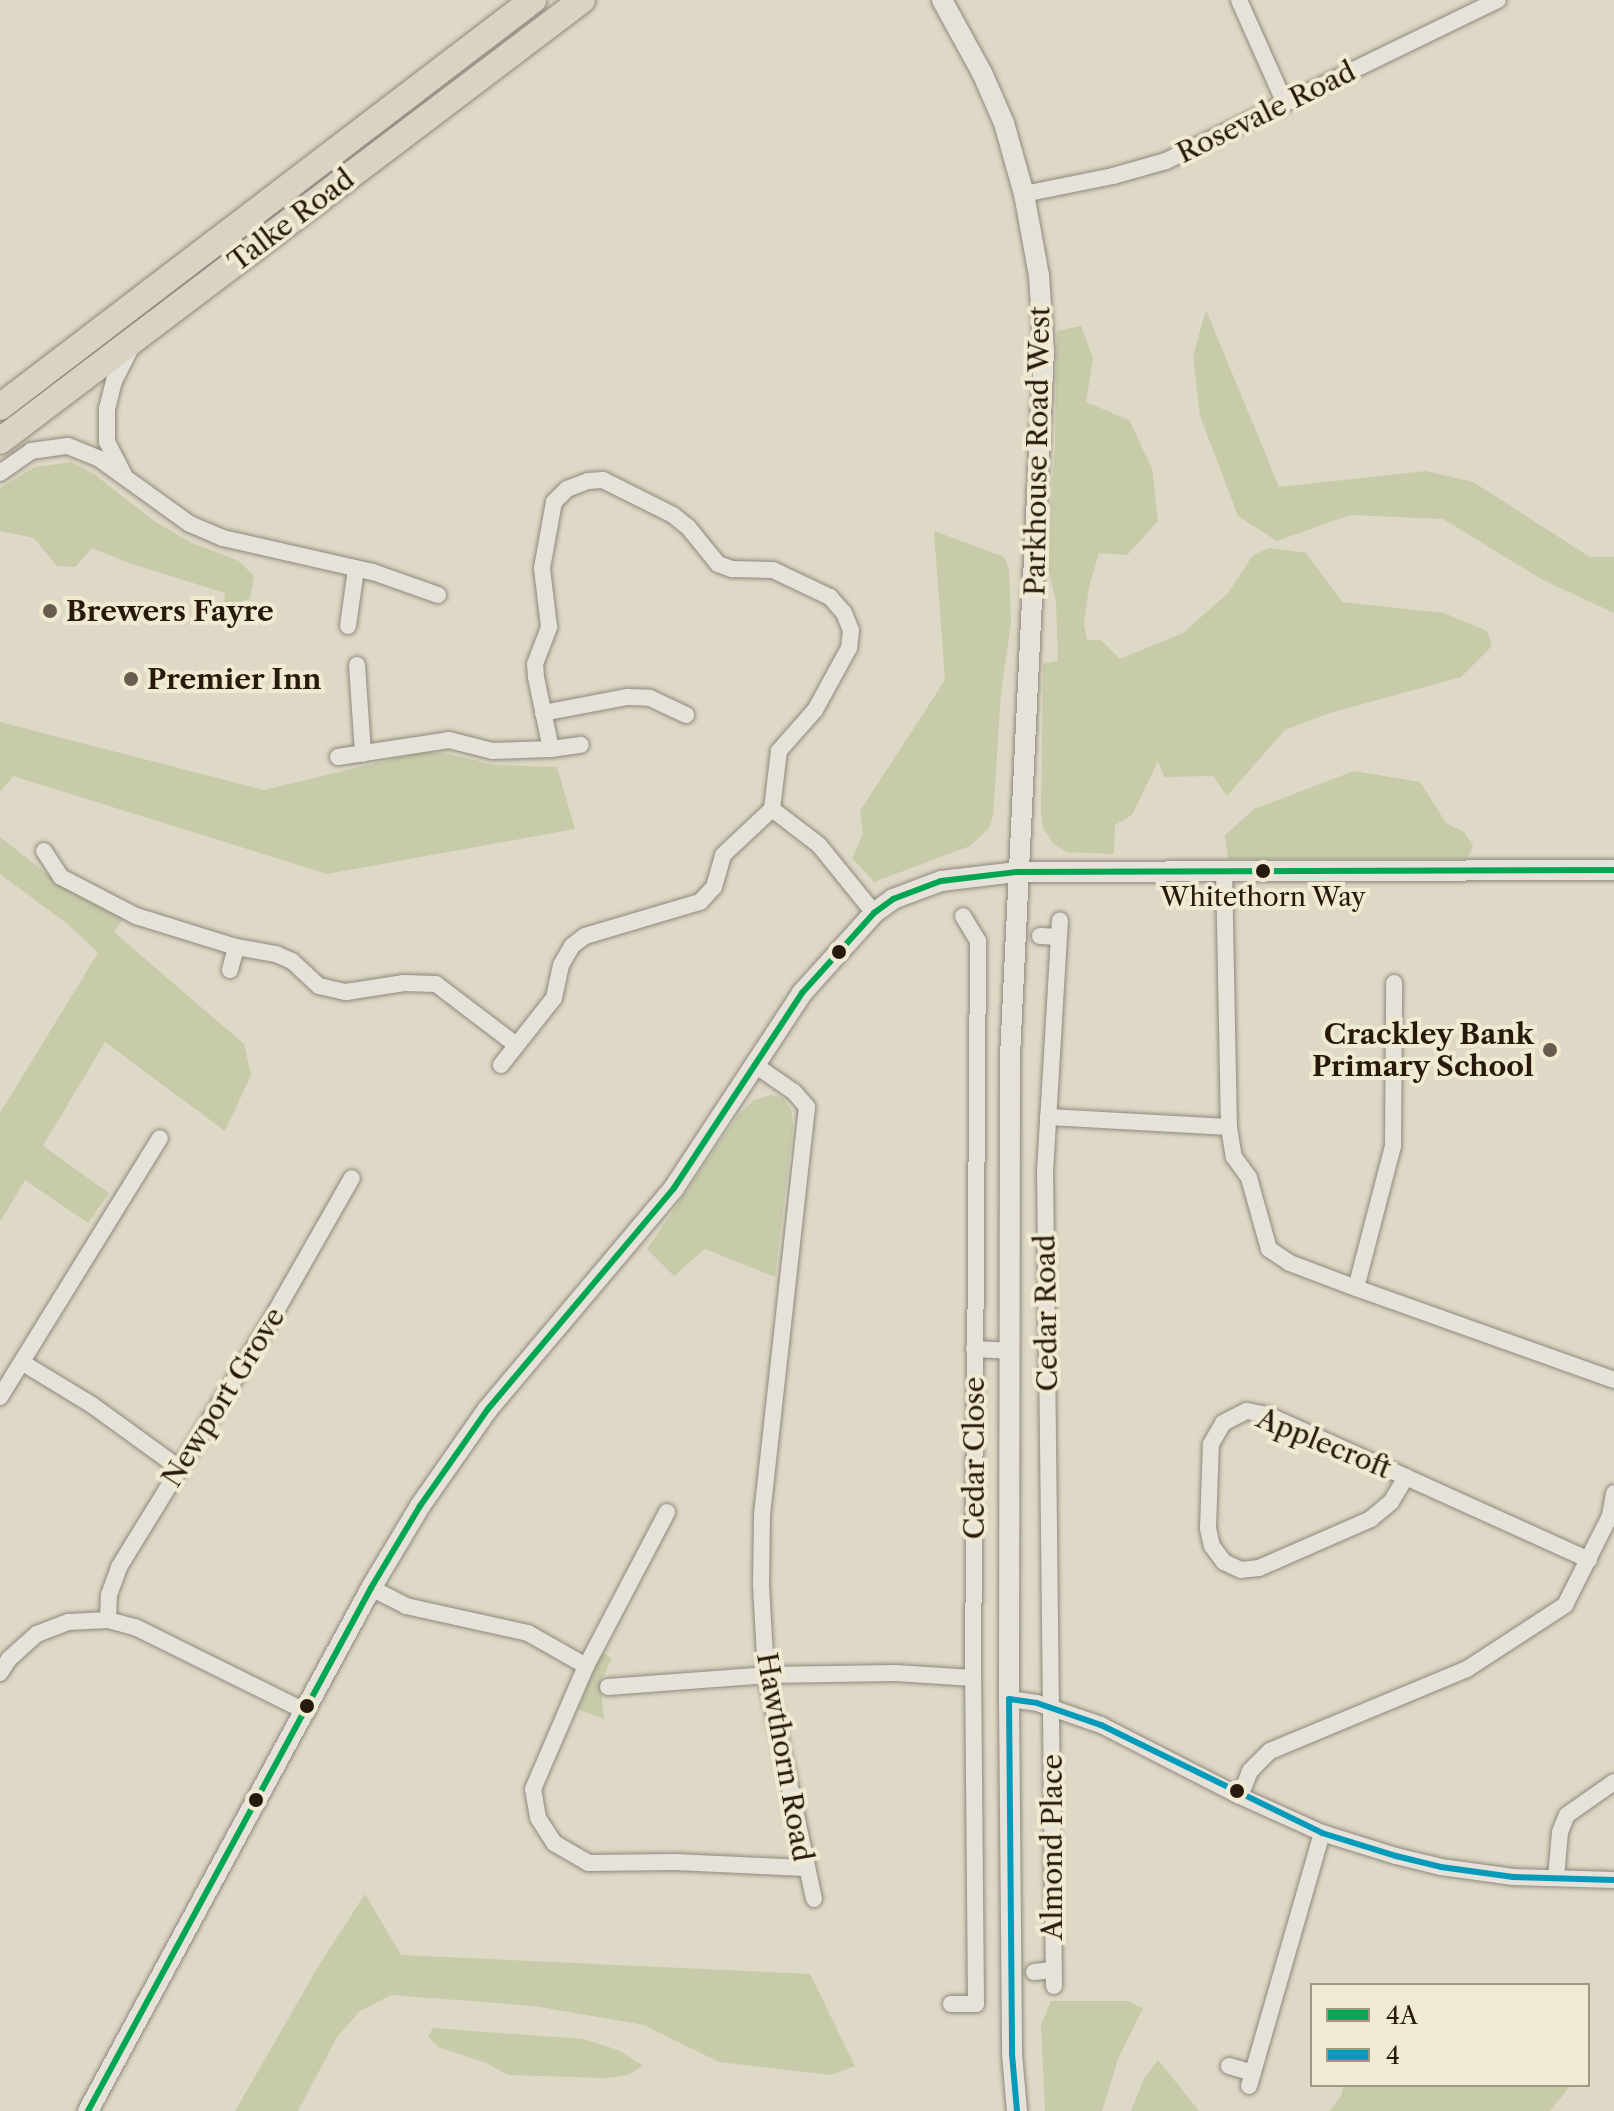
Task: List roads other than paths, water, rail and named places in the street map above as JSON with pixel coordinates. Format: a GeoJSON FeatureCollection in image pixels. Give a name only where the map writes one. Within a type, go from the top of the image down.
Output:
{"type":"FeatureCollection","features":[{"type":"Feature","properties":{"kind":"highway","name":"Talke Road"},"geometry":{"type":"LineString","coordinates":[[0,407],[533,0]]}},
{"type":"Feature","properties":{"kind":"highway","name":"Talke Road"},"geometry":{"type":"LineString","coordinates":[[0,441],[582,0]]}},
{"type":"Feature","properties":{"kind":"street","name":"Parkhouse Road West"},"geometry":{"type":"LineString","coordinates":[[942,0],[983,75],[1004,123],[1024,194],[1039,276],[1044,351],[1032,646],[1017,872]]}},
{"type":"Feature","properties":{"kind":"street"},"geometry":{"type":"LineString","coordinates":[[1239,0],[1284,101]]}},
{"type":"Feature","properties":{"kind":"street","name":"Rosevale Road"},"geometry":{"type":"LineString","coordinates":[[1024,194],[1113,176],[1166,161],[1284,101],[1498,0]]}},
{"type":"Feature","properties":{"kind":"street"},"geometry":{"type":"LineString","coordinates":[[124,476],[107,442],[107,409],[114,381],[136,338]]}},
{"type":"Feature","properties":{"kind":"street"},"geometry":{"type":"LineString","coordinates":[[0,473],[31,451],[68,446],[98,458],[190,524],[223,538],[356,569],[438,595]]}},
{"type":"Feature","properties":{"kind":"street"},"geometry":{"type":"LineString","coordinates":[[501,1065],[554,998],[561,965],[572,946],[585,936],[700,902],[714,887],[723,855],[772,809],[779,751],[815,710],[849,648],[851,630],[844,613],[830,597],[773,570],[732,569],[718,564],[688,527],[673,515],[603,480],[588,481],[567,489],[554,502],[542,568],[549,627],[535,664],[551,749]]}},
{"type":"Feature","properties":{"kind":"street"},"geometry":{"type":"LineString","coordinates":[[348,626],[356,569]]}},
{"type":"Feature","properties":{"kind":"street"},"geometry":{"type":"LineString","coordinates":[[357,665],[363,754]]}},
{"type":"Feature","properties":{"kind":"street"},"geometry":{"type":"LineString","coordinates":[[543,713],[627,697],[650,698],[686,715]]}},
{"type":"Feature","properties":{"kind":"street"},"geometry":{"type":"LineString","coordinates":[[338,757],[449,740],[492,751],[581,745]]}},
{"type":"Feature","properties":{"kind":"street"},"geometry":{"type":"LineString","coordinates":[[772,809],[819,845],[874,913]]}},
{"type":"Feature","properties":{"kind":"street"},"geometry":{"type":"LineString","coordinates":[[44,851],[61,877],[136,916],[236,947],[276,954],[292,961],[319,986],[346,992],[404,983],[436,984],[516,1045]]}},
{"type":"Feature","properties":{"kind":"street"},"geometry":{"type":"LineString","coordinates":[[1224,869],[1229,1127],[1234,1157],[1249,1178],[1269,1249],[1290,1263],[1614,1380]]}},
{"type":"Feature","properties":{"kind":"street"},"geometry":{"type":"LineString","coordinates":[[88,2111],[307,1712],[371,1588],[420,1506],[488,1409],[674,1188],[802,993],[874,913],[893,899],[941,881],[1017,872],[1614,870]]}},
{"type":"Feature","properties":{"kind":"street","name":"Cedar Road"},"geometry":{"type":"LineString","coordinates":[[1017,872],[1010,1057],[1009,1351],[1012,2054],[1017,2111]]}},
{"type":"Feature","properties":{"kind":"street","name":"Cedar Close"},"geometry":{"type":"LineString","coordinates":[[951,2004],[976,2004],[973,1678],[978,941],[963,916]]}},
{"type":"Feature","properties":{"kind":"street","name":"Cedar Road"},"geometry":{"type":"LineString","coordinates":[[1040,936],[1060,928],[1045,1172],[1051,1707]]}},
{"type":"Feature","properties":{"kind":"street"},"geometry":{"type":"LineString","coordinates":[[230,970],[236,947]]}},
{"type":"Feature","properties":{"kind":"street"},"geometry":{"type":"LineString","coordinates":[[1356,1288],[1393,1146],[1394,983]]}},
{"type":"Feature","properties":{"kind":"street","name":"Hawthorn Road"},"geometry":{"type":"LineString","coordinates":[[755,1065],[794,1092],[807,1107],[762,1516],[761,1585],[766,1675],[814,1899]]}},
{"type":"Feature","properties":{"kind":"street"},"geometry":{"type":"LineString","coordinates":[[1048,1117],[1229,1127]]}},
{"type":"Feature","properties":{"kind":"street"},"geometry":{"type":"LineString","coordinates":[[0,1397],[160,1138]]}},
{"type":"Feature","properties":{"kind":"street","name":"Newport Grove"},"geometry":{"type":"LineString","coordinates":[[108,1620],[109,1595],[119,1567],[268,1325],[352,1178]]}},
{"type":"Feature","properties":{"kind":"street","name":"Cedar Road"},"geometry":{"type":"LineString","coordinates":[[974,1349],[1009,1351]]}},
{"type":"Feature","properties":{"kind":"street"},"geometry":{"type":"LineString","coordinates":[[23,1363],[92,1405],[179,1468]]}},
{"type":"Feature","properties":{"kind":"street","name":"Applecroft"},"geometry":{"type":"LineString","coordinates":[[1406,1477],[1391,1502],[1371,1519],[1259,1568],[1241,1570],[1224,1562],[1212,1546],[1208,1528],[1211,1444],[1223,1423],[1247,1411],[1268,1415],[1406,1477],[1589,1560]]}},
{"type":"Feature","properties":{"kind":"street"},"geometry":{"type":"LineString","coordinates":[[1240,1796],[1250,1771],[1270,1751],[1467,1669],[1565,1605],[1610,1516],[1614,1493]]}},
{"type":"Feature","properties":{"kind":"street"},"geometry":{"type":"LineString","coordinates":[[667,1512],[586,1666],[533,1789],[538,1818],[554,1843],[588,1863],[675,1862],[805,1868]]}},
{"type":"Feature","properties":{"kind":"street"},"geometry":{"type":"LineString","coordinates":[[371,1588],[406,1606],[528,1633],[586,1666]]}},
{"type":"Feature","properties":{"kind":"street"},"geometry":{"type":"LineString","coordinates":[[0,1673],[9,1659],[37,1634],[69,1622],[108,1620],[135,1627],[307,1712]]}},
{"type":"Feature","properties":{"kind":"street"},"geometry":{"type":"LineString","coordinates":[[608,1687],[627,1679],[766,1675],[896,1673],[973,1678]]}},
{"type":"Feature","properties":{"kind":"street"},"geometry":{"type":"LineString","coordinates":[[1009,1699],[1051,1707],[1101,1725],[1240,1796],[1322,1833],[1441,1867],[1513,1877],[1614,1880]]}},
{"type":"Feature","properties":{"kind":"street","name":"Almond Place"},"geometry":{"type":"LineString","coordinates":[[1034,1972],[1053,1978],[1051,1707]]}},
{"type":"Feature","properties":{"kind":"street"},"geometry":{"type":"LineString","coordinates":[[1556,1878],[1560,1832],[1567,1815],[1614,1782]]}},
{"type":"Feature","properties":{"kind":"street"},"geometry":{"type":"LineString","coordinates":[[1229,2066],[1251,2080],[1322,1833]]}},
{"type":"Feature","properties":{"kind":"place","name":"Brewers Fayre"},"geometry":{"type":"Point","coordinates":[50,611]}},
{"type":"Feature","properties":{"kind":"place","name":"Premier Inn"},"geometry":{"type":"Point","coordinates":[131,679]}},
{"type":"Feature","properties":{"kind":"place","name":"Whitethorn Way"},"geometry":{"type":"Point","coordinates":[1263,871]}},
{"type":"Feature","properties":{"kind":"place","name":"Crackley Bank Primary School"},"geometry":{"type":"Point","coordinates":[1550,1050]}}]}
